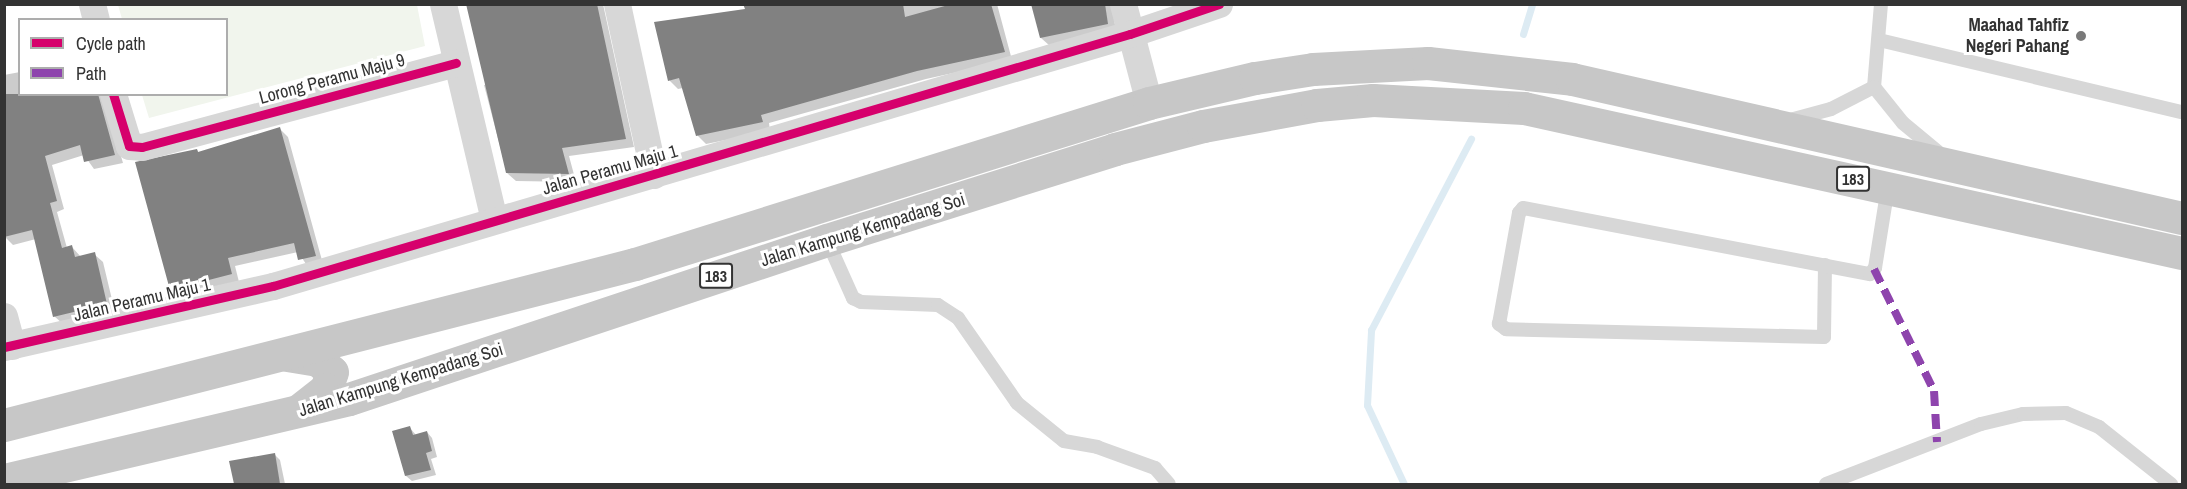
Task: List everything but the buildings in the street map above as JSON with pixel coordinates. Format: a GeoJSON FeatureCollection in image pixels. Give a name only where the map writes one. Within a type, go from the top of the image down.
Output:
{"type":"FeatureCollection","features":[{"type":"Feature","properties":{"kind":"highway","name":"Jalan Kampung Kempadang Soi"},"geometry":{"type":"LineString","coordinates":[[4,425],[635,264],[1149,103],[1255,78],[1312,69],[1428,63],[1526,72],[1776,124]]}},
{"type":"Feature","properties":{"kind":"highway","name":"Jalan Kampung Kempadang Soi"},"geometry":{"type":"LineString","coordinates":[[4,480],[293,414],[1115,149],[1203,126],[1328,104],[1373,100],[1431,106],[1524,108],[1888,187]]}},
{"type":"Feature","properties":{"kind":"highway","name":"183"},"geometry":{"type":"LineString","coordinates":[[1776,124],[2182,218]]}},
{"type":"Feature","properties":{"kind":"highway","name":"183"},"geometry":{"type":"LineString","coordinates":[[1888,187],[2182,253]]}},
{"type":"Feature","properties":{"kind":"highway"},"geometry":{"type":"LineString","coordinates":[[282,354],[318,360],[332,372],[327,389],[293,414]]}},
{"type":"Feature","properties":{"kind":"street"},"geometry":{"type":"LineString","coordinates":[[443,4],[494,219]]}},
{"type":"Feature","properties":{"kind":"street"},"geometry":{"type":"LineString","coordinates":[[1123,4],[1149,103]]}},
{"type":"Feature","properties":{"kind":"street","name":"Jalan Peramu Maju 1"},"geometry":{"type":"LineString","coordinates":[[8,346],[273,286],[494,219],[654,175],[1130,34],[1219,4]]}},
{"type":"Feature","properties":{"kind":"street"},"geometry":{"type":"LineString","coordinates":[[620,5],[654,175]]}},
{"type":"Feature","properties":{"kind":"street","name":"Lorong Peramu Maju 9"},"geometry":{"type":"LineString","coordinates":[[114,96],[129,146],[142,147],[456,63]]}},
{"type":"Feature","properties":{"kind":"street"},"geometry":{"type":"LineString","coordinates":[[4,316],[8,346]]}},
{"type":"Feature","properties":{"kind":"lane"},"geometry":{"type":"LineString","coordinates":[[1881,4],[1880,40],[1874,87],[1922,142],[1946,158],[1992,175]]}},
{"type":"Feature","properties":{"kind":"lane"},"geometry":{"type":"LineString","coordinates":[[1880,40],[2182,112]]}},
{"type":"Feature","properties":{"kind":"lane"},"geometry":{"type":"LineString","coordinates":[[1776,124],[1832,109],[1874,87]]}},
{"type":"Feature","properties":{"kind":"lane"},"geometry":{"type":"LineString","coordinates":[[1825,265],[1824,337],[1506,329],[1499,324],[1519,213],[1523,208],[1825,265],[1870,274],[1875,268],[1888,187]]}},
{"type":"Feature","properties":{"kind":"lane"},"geometry":{"type":"LineString","coordinates":[[827,240],[852,298],[861,302],[938,305],[958,318],[1017,403],[1064,441],[1096,447],[1155,468],[1169,484]]}},
{"type":"Feature","properties":{"kind":"lane"},"geometry":{"type":"LineString","coordinates":[[1827,484],[1981,424],[2023,414],[2066,413],[2099,427],[2171,484]]}},
{"type":"Feature","properties":{"kind":"shaded area"},"geometry":{"type":"Polygon","coordinates":[[[118,5],[417,5],[425,46],[149,118],[142,96],[228,96],[228,18],[122,18],[118,5]]]}},
{"type":"Feature","properties":{"kind":"waterway"},"geometry":{"type":"LineString","coordinates":[[1523,34],[1532,4]]}},
{"type":"Feature","properties":{"kind":"waterway"},"geometry":{"type":"LineString","coordinates":[[1404,484],[1367,405],[1371,330],[1471,139]]}},
{"type":"Feature","properties":{"kind":"marked path"},"geometry":{"type":"LineString","coordinates":[[1874,269],[1934,391],[1937,442]]}},
{"type":"Feature","properties":{"kind":"cycle path"},"geometry":{"type":"LineString","coordinates":[[4,347],[273,286],[1130,34],[1219,4]]}},
{"type":"Feature","properties":{"kind":"cycle path"},"geometry":{"type":"LineString","coordinates":[[114,96],[129,146],[142,147],[456,63]]}},
{"type":"Feature","properties":{"kind":"place","name":"Maahad Tahfiz Negeri Pahang"},"geometry":{"type":"Point","coordinates":[2081,36]}}]}
